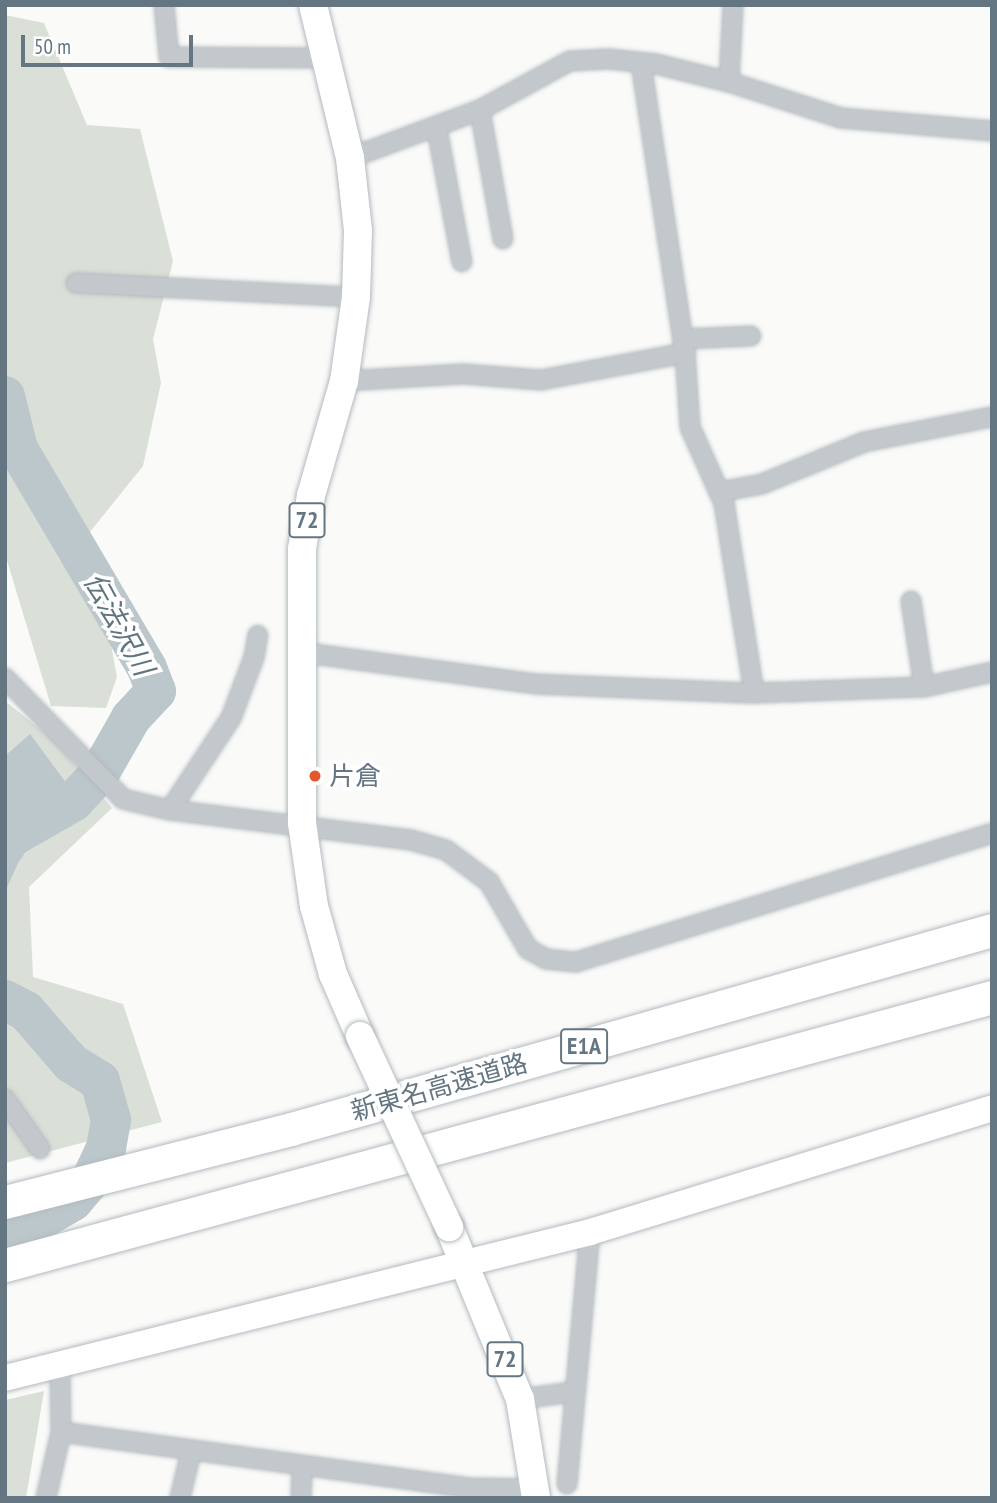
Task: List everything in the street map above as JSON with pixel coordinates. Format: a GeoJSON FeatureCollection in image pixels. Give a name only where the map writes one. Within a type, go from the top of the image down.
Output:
{"type":"FeatureCollection","features":[{"type":"Feature","properties":{"kind":"highway","name":"新東名高速道路"},"geometry":{"type":"LineString","coordinates":[[5,1202],[174,1159],[992,930]]}},
{"type":"Feature","properties":{"kind":"highway","name":"E1A"},"geometry":{"type":"LineString","coordinates":[[5,1265],[179,1220],[992,997]]}},
{"type":"Feature","properties":{"kind":"main road","name":"72"},"geometry":{"type":"LineString","coordinates":[[313,5],[350,158],[358,230],[356,297],[344,381],[311,495],[302,549],[299,652],[302,823],[314,906],[333,974],[465,1261],[520,1399],[535,1494]]}},
{"type":"Feature","properties":{"kind":"street"},"geometry":{"type":"LineString","coordinates":[[164,5],[169,57],[326,58]]}},
{"type":"Feature","properties":{"kind":"street"},"geometry":{"type":"LineString","coordinates":[[729,82],[733,5]]}},
{"type":"Feature","properties":{"kind":"street"},"geometry":{"type":"LineString","coordinates":[[350,158],[437,129],[480,110],[570,61],[642,63],[729,82],[841,118],[992,131]]}},
{"type":"Feature","properties":{"kind":"street"},"geometry":{"type":"LineString","coordinates":[[642,63],[684,346],[690,428],[719,492],[736,571],[754,693]]}},
{"type":"Feature","properties":{"kind":"street"},"geometry":{"type":"LineString","coordinates":[[480,110],[503,239]]}},
{"type":"Feature","properties":{"kind":"street"},"geometry":{"type":"LineString","coordinates":[[437,129],[462,262]]}},
{"type":"Feature","properties":{"kind":"street"},"geometry":{"type":"LineString","coordinates":[[76,283],[356,297]]}},
{"type":"Feature","properties":{"kind":"street"},"geometry":{"type":"LineString","coordinates":[[344,381],[463,374],[541,380],[684,346],[751,336]]}},
{"type":"Feature","properties":{"kind":"street"},"geometry":{"type":"LineString","coordinates":[[719,492],[762,484],[864,442],[992,417]]}},
{"type":"Feature","properties":{"kind":"street"},"geometry":{"type":"LineString","coordinates":[[911,601],[924,687]]}},
{"type":"Feature","properties":{"kind":"street"},"geometry":{"type":"LineString","coordinates":[[170,810],[231,718],[258,635]]}},
{"type":"Feature","properties":{"kind":"street"},"geometry":{"type":"LineString","coordinates":[[299,652],[535,684],[754,693],[924,687],[992,673]]}},
{"type":"Feature","properties":{"kind":"street"},"geometry":{"type":"LineString","coordinates":[[5,678],[123,799],[170,810],[302,823],[411,839],[446,850],[489,883],[528,949],[546,959],[576,962],[992,833]]}},
{"type":"Feature","properties":{"kind":"street"},"geometry":{"type":"LineString","coordinates":[[5,1098],[40,1149]]}},
{"type":"Feature","properties":{"kind":"street"},"geometry":{"type":"LineString","coordinates":[[5,1378],[465,1261],[590,1232],[992,1108]]}},
{"type":"Feature","properties":{"kind":"street"},"geometry":{"type":"LineString","coordinates":[[567,1484],[573,1392],[590,1232]]}},
{"type":"Feature","properties":{"kind":"street"},"geometry":{"type":"LineString","coordinates":[[46,1498],[61,1432],[60,1365]]}},
{"type":"Feature","properties":{"kind":"street"},"geometry":{"type":"LineString","coordinates":[[520,1399],[573,1392]]}},
{"type":"Feature","properties":{"kind":"street"},"geometry":{"type":"LineString","coordinates":[[61,1432],[302,1467],[535,1494]]}},
{"type":"Feature","properties":{"kind":"street"},"geometry":{"type":"LineString","coordinates":[[180,1498],[191,1452]]}},
{"type":"Feature","properties":{"kind":"street"},"geometry":{"type":"LineString","coordinates":[[301,1498],[302,1467]]}},
{"type":"Feature","properties":{"kind":"shaded area"},"geometry":{"type":"Polygon","coordinates":[[[5,15],[44,23],[87,125],[140,129],[173,261],[153,339],[161,383],[143,466],[77,548],[100,586],[117,677],[106,708],[51,706],[5,554],[5,15]]]}},
{"type":"Feature","properties":{"kind":"shaded area"},"geometry":{"type":"Polygon","coordinates":[[[5,701],[53,739],[112,808],[29,887],[33,977],[123,1004],[162,1122],[5,1163],[5,701]]]}},
{"type":"Feature","properties":{"kind":"shaded area"},"geometry":{"type":"Polygon","coordinates":[[[30,734],[87,811],[27,843],[5,892],[5,756],[30,734]]]}},
{"type":"Feature","properties":{"kind":"shaded area"},"geometry":{"type":"Polygon","coordinates":[[[44,1391],[26,1498],[5,1498],[5,1400],[44,1391]]]}},
{"type":"Feature","properties":{"kind":"waterway","name":"伝法沢川"},"geometry":{"type":"LineString","coordinates":[[5,396],[18,449],[147,668],[156,691],[131,718],[99,774],[73,802],[10,838],[5,847]]}},
{"type":"Feature","properties":{"kind":"waterway","name":"伝法沢川"},"geometry":{"type":"LineString","coordinates":[[5,1000],[26,1011],[71,1063],[100,1081],[111,1120],[106,1148],[91,1180],[73,1201],[5,1241]]}},
{"type":"Feature","properties":{"kind":"place","name":"片倉"},"geometry":{"type":"Point","coordinates":[315,776]}}]}
